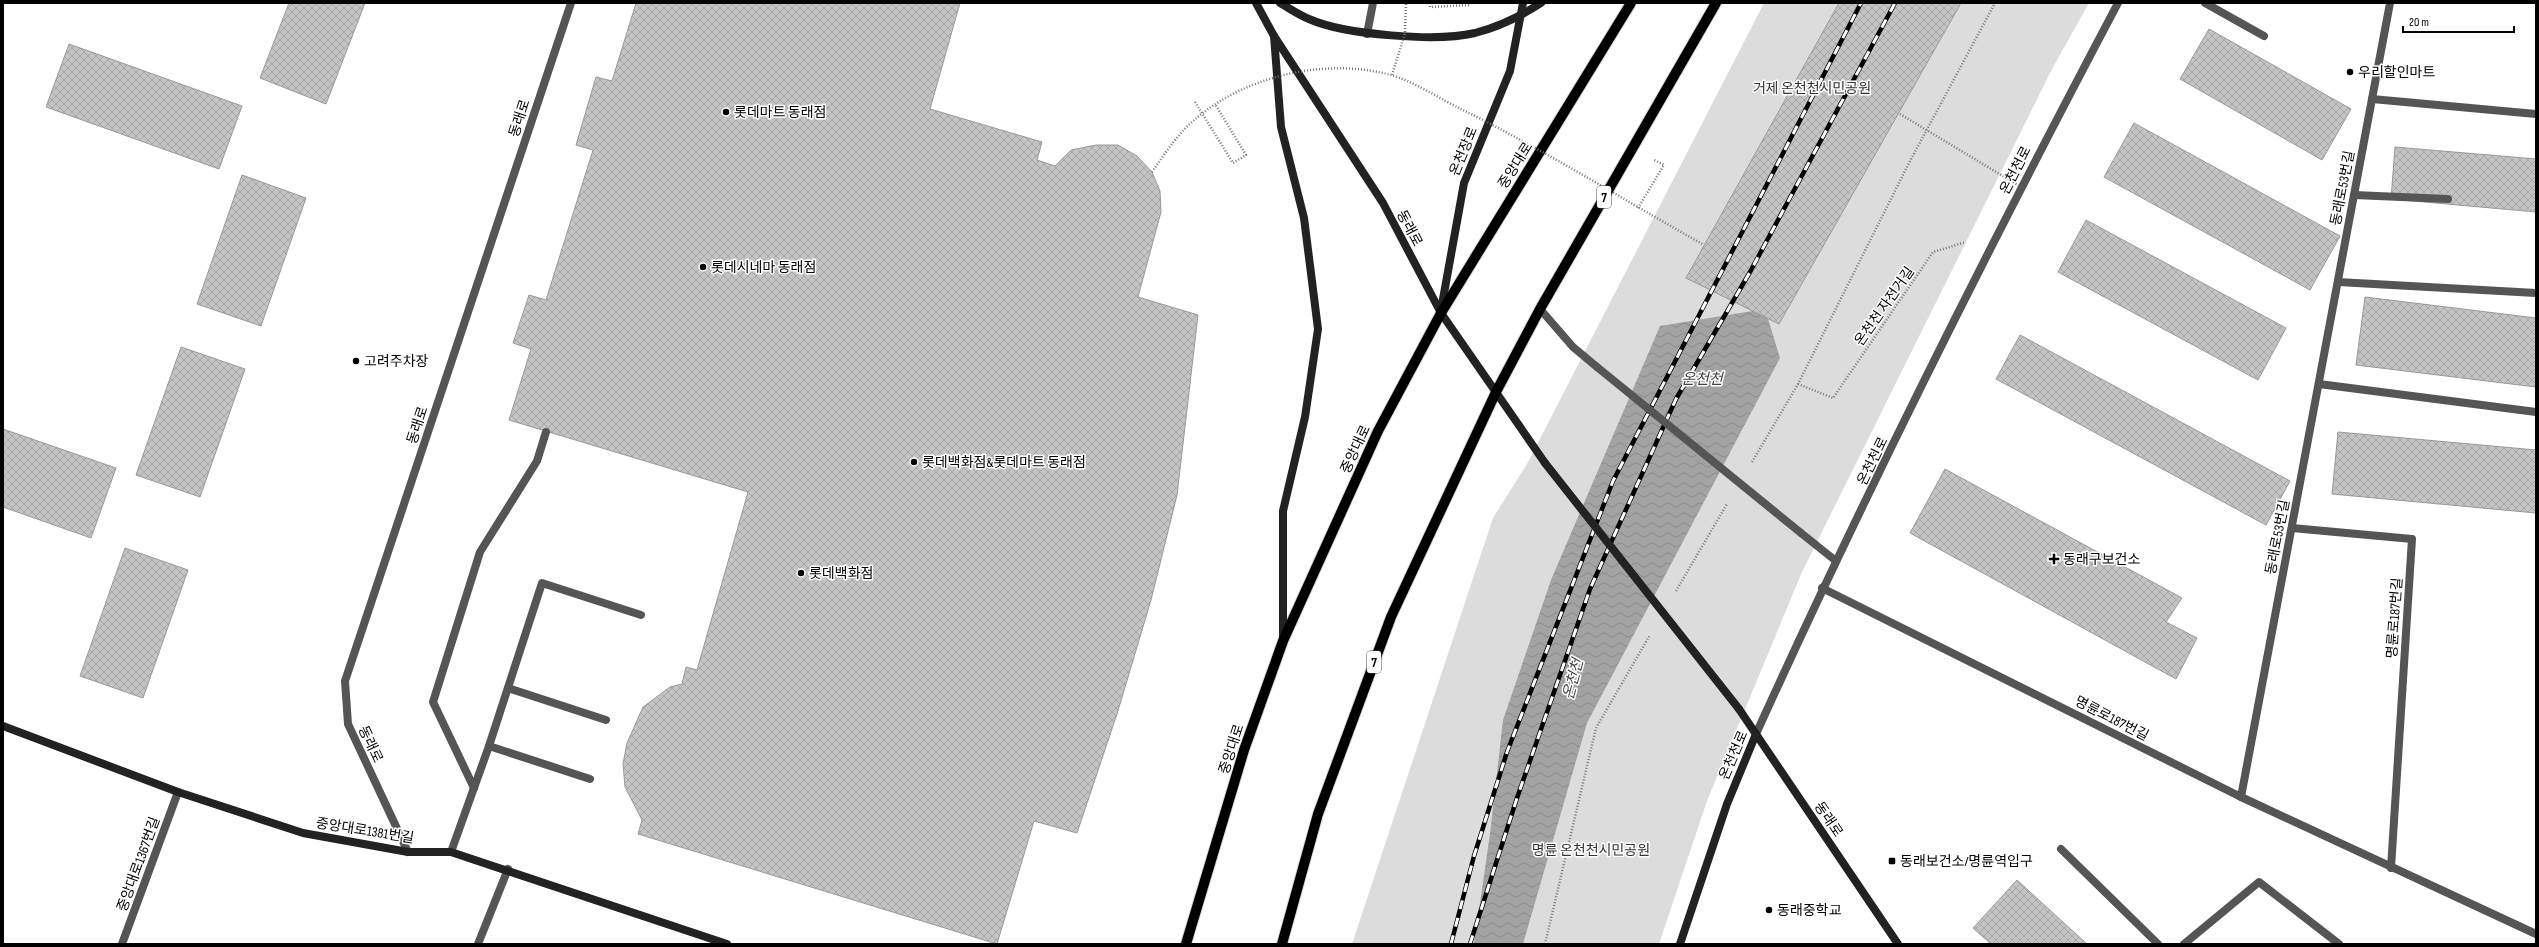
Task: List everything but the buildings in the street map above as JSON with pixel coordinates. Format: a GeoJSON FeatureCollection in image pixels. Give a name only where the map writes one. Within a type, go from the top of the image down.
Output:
{"type":"FeatureCollection","features":[{"type":"Feature","properties":{"kind":"main road","name":"동래로"},"geometry":{"type":"LineString","coordinates":[[1256,3],[1274,36],[1383,203],[1440,313],[1545,463],[1739,709],[1898,944]]}},
{"type":"Feature","properties":{"kind":"main road"},"geometry":{"type":"LineString","coordinates":[[1280,3],[1310,20],[1367,34],[1426,37],[1474,33],[1521,16],[1541,3]]}},
{"type":"Feature","properties":{"kind":"main road","name":"온천장로"},"geometry":{"type":"LineString","coordinates":[[1440,313],[1464,183],[1510,71],[1523,3]]}},
{"type":"Feature","properties":{"kind":"main road","name":"중앙대로"},"geometry":{"type":"LineString","coordinates":[[1186,944],[1244,750],[1283,641],[1378,431],[1440,313],[1631,3]]}},
{"type":"Feature","properties":{"kind":"main road","name":"7"},"geometry":{"type":"LineString","coordinates":[[1282,944],[1318,814],[1391,617],[1496,392],[1540,309],[1716,3]]}},
{"type":"Feature","properties":{"kind":"main road"},"geometry":{"type":"LineString","coordinates":[[1274,36],[1281,127],[1304,218],[1318,330],[1305,417],[1283,511],[1283,641]]}},
{"type":"Feature","properties":{"kind":"main road","name":"중앙대로1381번길"},"geometry":{"type":"LineString","coordinates":[[3,726],[178,792],[303,833],[408,852],[451,852],[508,869],[727,944]]}},
{"type":"Feature","properties":{"kind":"main road","name":"온천천로"},"geometry":{"type":"LineString","coordinates":[[1680,944],[1726,804],[1756,734]]}},
{"type":"Feature","properties":{"kind":"street","name":"동래로"},"geometry":{"type":"LineString","coordinates":[[408,852],[348,724],[345,681],[571,3]]}},
{"type":"Feature","properties":{"kind":"street"},"geometry":{"type":"LineString","coordinates":[[1367,34],[1373,3]]}},
{"type":"Feature","properties":{"kind":"street","name":"온천천로"},"geometry":{"type":"LineString","coordinates":[[1756,734],[1822,588],[2021,187],[2118,3]]}},
{"type":"Feature","properties":{"kind":"street"},"geometry":{"type":"LineString","coordinates":[[2205,3],[2264,36]]}},
{"type":"Feature","properties":{"kind":"street","name":"동래로53번길"},"geometry":{"type":"LineString","coordinates":[[2241,797],[2390,3]]}},
{"type":"Feature","properties":{"kind":"street"},"geometry":{"type":"LineString","coordinates":[[2372,99],[2536,114]]}},
{"type":"Feature","properties":{"kind":"street"},"geometry":{"type":"LineString","coordinates":[[2354,195],[2448,199]]}},
{"type":"Feature","properties":{"kind":"street"},"geometry":{"type":"LineString","coordinates":[[2338,282],[2536,293]]}},
{"type":"Feature","properties":{"kind":"street"},"geometry":{"type":"LineString","coordinates":[[1540,309],[1573,347],[1836,561]]}},
{"type":"Feature","properties":{"kind":"street"},"geometry":{"type":"LineString","coordinates":[[2319,384],[2536,412]]}},
{"type":"Feature","properties":{"kind":"street"},"geometry":{"type":"LineString","coordinates":[[474,788],[433,702],[480,552],[537,461],[546,432]]}},
{"type":"Feature","properties":{"kind":"street","name":"명륜로187번길"},"geometry":{"type":"LineString","coordinates":[[2292,528],[2412,539],[2391,868]]}},
{"type":"Feature","properties":{"kind":"street"},"geometry":{"type":"LineString","coordinates":[[451,852],[489,746],[542,584],[641,615]]}},
{"type":"Feature","properties":{"kind":"street","name":"명륜로187번길"},"geometry":{"type":"LineString","coordinates":[[1822,588],[2241,797],[2391,868],[2536,934]]}},
{"type":"Feature","properties":{"kind":"street"},"geometry":{"type":"LineString","coordinates":[[508,688],[606,720]]}},
{"type":"Feature","properties":{"kind":"street"},"geometry":{"type":"LineString","coordinates":[[489,746],[590,779]]}},
{"type":"Feature","properties":{"kind":"street","name":"중앙대로1367번길"},"geometry":{"type":"LineString","coordinates":[[122,944],[178,792]]}},
{"type":"Feature","properties":{"kind":"street"},"geometry":{"type":"LineString","coordinates":[[2061,849],[2158,944]]}},
{"type":"Feature","properties":{"kind":"street"},"geometry":{"type":"LineString","coordinates":[[478,944],[508,869]]}},
{"type":"Feature","properties":{"kind":"street"},"geometry":{"type":"LineString","coordinates":[[2184,944],[2259,882],[2339,944]]}},
{"type":"Feature","properties":{"kind":"path"},"geometry":{"type":"LineString","coordinates":[[1392,76],[1405,33],[1406,3]]}},
{"type":"Feature","properties":{"kind":"path"},"geometry":{"type":"LineString","coordinates":[[1430,3],[1430,7],[1469,5],[1469,3]]}},
{"type":"Feature","properties":{"kind":"path"},"geometry":{"type":"LineString","coordinates":[[1152,172],[1169,147],[1191,123],[1215,104],[1240,91],[1304,71],[1347,68],[1392,76],[1525,141],[1704,245]]}},
{"type":"Feature","properties":{"kind":"path"},"geometry":{"type":"LineString","coordinates":[[1195,102],[1233,163],[1246,155],[1215,104]]}},
{"type":"Feature","properties":{"kind":"path"},"geometry":{"type":"LineString","coordinates":[[1900,114],[2021,187]]}},
{"type":"Feature","properties":{"kind":"path","name":"온천천 자전거길"},"geometry":{"type":"LineString","coordinates":[[1798,384],[1833,398],[1934,252],[1999,231]]}},
{"type":"Feature","properties":{"kind":"green space"},"geometry":{"type":"Polygon","coordinates":[[[1764,3],[2089,3],[2052,69],[1802,572],[1707,801],[1659,944],[1352,944],[1493,518],[1527,464],[1764,3]]]}},
{"type":"Feature","properties":{"kind":"water","name":"온천천"},"geometry":{"type":"Polygon","coordinates":[[[1765,309],[1780,358],[1587,723],[1523,944],[1474,944],[1490,834],[1503,720],[1551,580],[1660,326],[1765,309]]]}},
{"type":"Feature","properties":{"kind":"railway"},"geometry":{"type":"LineString","coordinates":[[1451,944],[1474,856],[1507,752],[1613,481],[1861,3]]}},
{"type":"Feature","properties":{"kind":"railway"},"geometry":{"type":"LineString","coordinates":[[1470,944],[1517,798],[1590,589],[1676,399],[1750,272],[1895,3]]}},
{"type":"Feature","properties":{"kind":"place","name":"우리할인마트"},"geometry":{"type":"Point","coordinates":[2350,72]}},
{"type":"Feature","properties":{"kind":"place","name":"롯데마트 동래점"},"geometry":{"type":"Point","coordinates":[726,112]}},
{"type":"Feature","properties":{"kind":"place","name":"롯데시네마 동래점"},"geometry":{"type":"Point","coordinates":[703,267]}},
{"type":"Feature","properties":{"kind":"place","name":"고려주차장"},"geometry":{"type":"Point","coordinates":[356,361]}},
{"type":"Feature","properties":{"kind":"place","name":"롯데백화점&롯데마트 동래점"},"geometry":{"type":"Point","coordinates":[914,462]}},
{"type":"Feature","properties":{"kind":"place","name":"동래구보건소"},"geometry":{"type":"Point","coordinates":[2054,559]}},
{"type":"Feature","properties":{"kind":"place","name":"롯데백화점"},"geometry":{"type":"Point","coordinates":[801,573]}},
{"type":"Feature","properties":{"kind":"place","name":"동래보건소/명륜역입구"},"geometry":{"type":"Point","coordinates":[1892,861]}},
{"type":"Feature","properties":{"kind":"place","name":"동래중학교"},"geometry":{"type":"Point","coordinates":[1769,910]}},
{"type":"Feature","properties":{"kind":"park label","name":"거제 온천천시민공원"},"geometry":{"type":"Point","coordinates":[1812,88]}},
{"type":"Feature","properties":{"kind":"park label","name":"명륜 온천천시민공원"},"geometry":{"type":"Point","coordinates":[1591,850]}}]}
